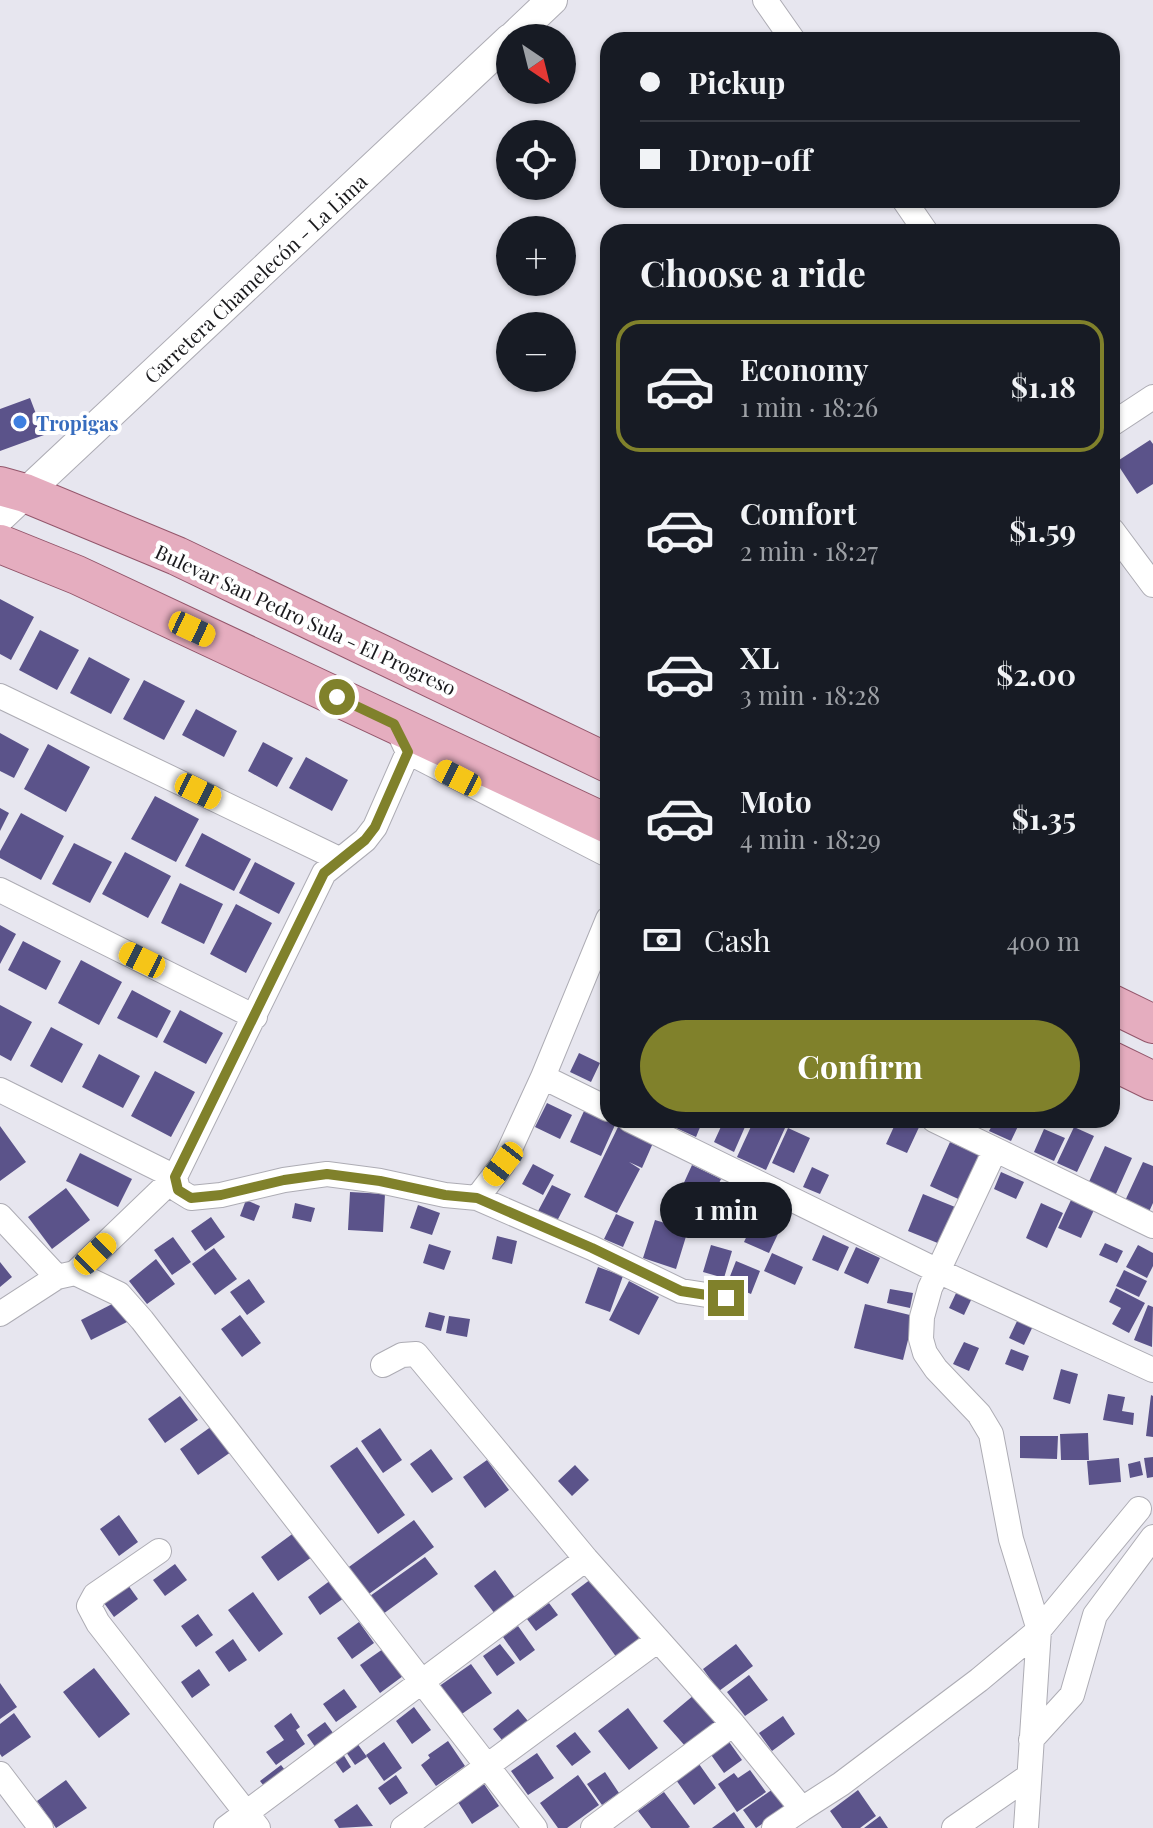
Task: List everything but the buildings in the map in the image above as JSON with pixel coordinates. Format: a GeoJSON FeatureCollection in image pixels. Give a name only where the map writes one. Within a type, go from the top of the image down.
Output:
{"type":"FeatureCollection","features":[{"type":"Feature","properties":{"kind":"main road","name":"Bulevar San Pedro Sula - El Progreso"},"geometry":{"type":"LineString","coordinates":[[8,499],[177,556],[600,759]]}},
{"type":"Feature","properties":{"kind":"main road"},"geometry":{"type":"LineString","coordinates":[[0,544],[77,575],[401,738],[600,821]]}},
{"type":"Feature","properties":{"kind":"main road"},"geometry":{"type":"LineString","coordinates":[[1120,1008],[1153,1024]]}},
{"type":"Feature","properties":{"kind":"main road"},"geometry":{"type":"LineString","coordinates":[[1120,1065],[1153,1081]]}},
{"type":"Feature","properties":{"kind":"street","name":"Carretera Chamelecón - La Lima"},"geometry":{"type":"LineString","coordinates":[[527,24],[552,0]]}},
{"type":"Feature","properties":{"kind":"street"},"geometry":{"type":"LineString","coordinates":[[765,0],[787,32]]}},
{"type":"Feature","properties":{"kind":"street","name":"Carretera Chamelecón - La Lima"},"geometry":{"type":"LineString","coordinates":[[8,499],[496,53]]}},
{"type":"Feature","properties":{"kind":"street"},"geometry":{"type":"LineString","coordinates":[[1120,419],[1153,397]]}},
{"type":"Feature","properties":{"kind":"street"},"geometry":{"type":"LineString","coordinates":[[1120,541],[1153,585]]}},
{"type":"Feature","properties":{"kind":"street"},"geometry":{"type":"LineString","coordinates":[[0,696],[339,859]]}},
{"type":"Feature","properties":{"kind":"street"},"geometry":{"type":"LineString","coordinates":[[0,1314],[66,1275],[175,1177],[324,873],[365,840],[375,827],[401,738],[600,850]]}},
{"type":"Feature","properties":{"kind":"street"},"geometry":{"type":"LineString","coordinates":[[0,890],[255,1017]]}},
{"type":"Feature","properties":{"kind":"street"},"geometry":{"type":"LineString","coordinates":[[477,1198],[503,1164],[600,958]]}},
{"type":"Feature","properties":{"kind":"street"},"geometry":{"type":"LineString","coordinates":[[543,1077],[600,1105]]}},
{"type":"Feature","properties":{"kind":"street"},"geometry":{"type":"LineString","coordinates":[[0,1090],[175,1177]]}},
{"type":"Feature","properties":{"kind":"street"},"geometry":{"type":"LineString","coordinates":[[646,1128],[938,1271],[1153,1370]]}},
{"type":"Feature","properties":{"kind":"street"},"geometry":{"type":"LineString","coordinates":[[950,1128],[1153,1226]]}},
{"type":"Feature","properties":{"kind":"street"},"geometry":{"type":"LineString","coordinates":[[995,1150],[938,1271],[922,1317],[921,1339],[925,1353],[936,1369],[979,1414],[991,1434],[1011,1539],[1039,1630],[1026,1828]]}},
{"type":"Feature","properties":{"kind":"street"},"geometry":{"type":"LineString","coordinates":[[175,1177],[178,1190],[191,1198],[327,1174],[477,1198],[681,1291],[726,1298]]}},
{"type":"Feature","properties":{"kind":"street"},"geometry":{"type":"LineString","coordinates":[[0,1216],[66,1275],[119,1294],[142,1320],[535,1828]]}},
{"type":"Feature","properties":{"kind":"street"},"geometry":{"type":"LineString","coordinates":[[383,1365],[402,1355],[416,1354],[586,1559],[733,1724],[802,1809]]}},
{"type":"Feature","properties":{"kind":"street"},"geometry":{"type":"LineString","coordinates":[[774,1828],[863,1768],[1039,1630],[1139,1509]]}},
{"type":"Feature","properties":{"kind":"street"},"geometry":{"type":"LineString","coordinates":[[1031,1740],[1072,1695],[1095,1615],[1153,1537]]}},
{"type":"Feature","properties":{"kind":"street"},"geometry":{"type":"LineString","coordinates":[[159,1551],[95,1595],[89,1606],[98,1623],[252,1820]]}},
{"type":"Feature","properties":{"kind":"street"},"geometry":{"type":"LineString","coordinates":[[226,1828],[252,1820],[586,1559]]}},
{"type":"Feature","properties":{"kind":"street"},"geometry":{"type":"LineString","coordinates":[[403,1828],[658,1640]]}},
{"type":"Feature","properties":{"kind":"street"},"geometry":{"type":"LineString","coordinates":[[593,1828],[733,1724]]}},
{"type":"Feature","properties":{"kind":"street"},"geometry":{"type":"LineString","coordinates":[[0,1774],[41,1828]]}},
{"type":"Feature","properties":{"kind":"street"},"geometry":{"type":"LineString","coordinates":[[954,1828],[1029,1776]]}},
{"type":"Feature","properties":{"kind":"place","name":"Tropigas"},"geometry":{"type":"Point","coordinates":[20,422]}},
{"type":"Feature","properties":{"kind":"route"},"geometry":{"type":"LineString","coordinates":[[337,697],[394,724],[408,752],[375,827],[365,840],[324,873],[175,1177],[178,1190],[191,1198],[221,1195],[284,1180],[327,1174],[477,1198],[681,1291],[726,1298]]}}]}
